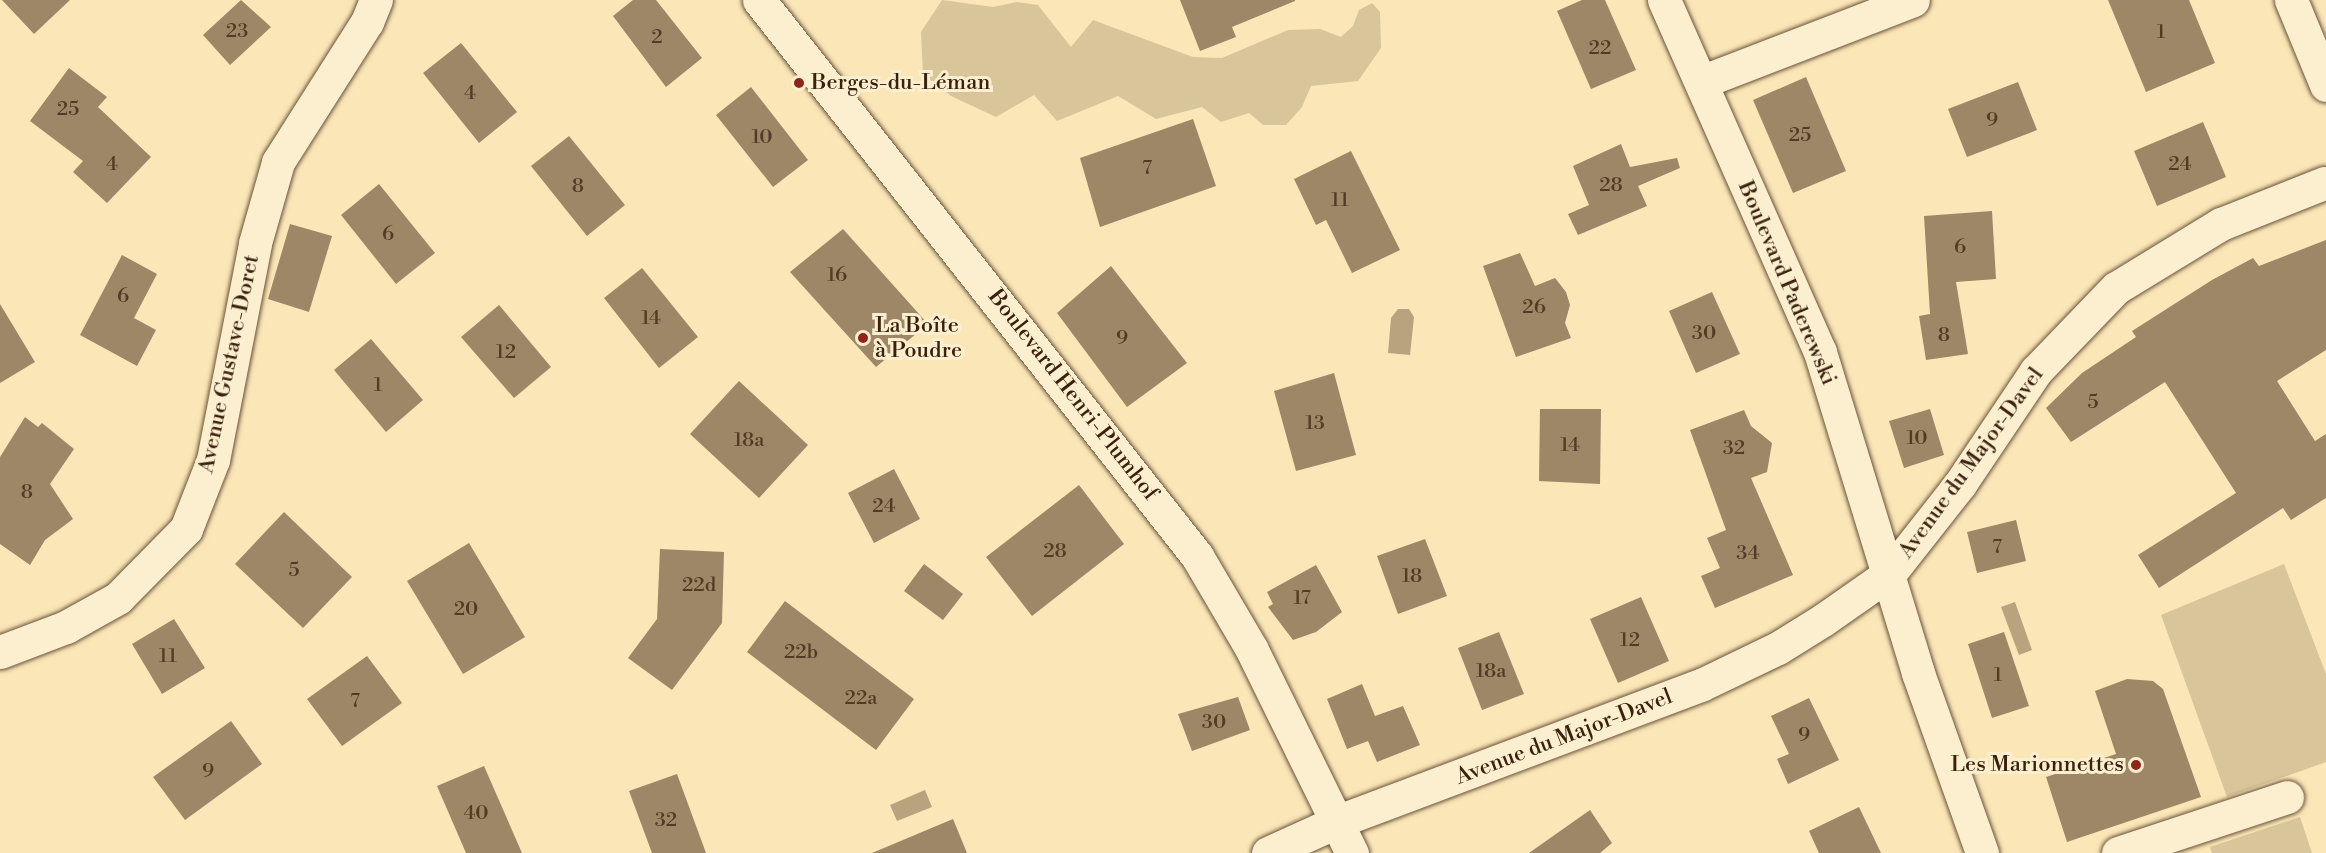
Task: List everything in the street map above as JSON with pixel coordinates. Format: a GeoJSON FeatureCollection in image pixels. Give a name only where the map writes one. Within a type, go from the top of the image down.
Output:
{"type":"FeatureCollection","features":[{"type":"Feature","properties":{"kind":"street","name":"Avenue Gustave-Doret"},"geometry":{"type":"LineString","coordinates":[[0,652],[66,627],[118,598],[186,529],[213,460],[255,243],[278,162],[367,22],[376,0]]}},
{"type":"Feature","properties":{"kind":"street","name":"Boulevard Henri-Plumhof"},"geometry":{"type":"LineString","coordinates":[[759,0],[1197,556],[1251,648],[1352,853]]}},
{"type":"Feature","properties":{"kind":"street","name":"Boulevard Paderewski"},"geometry":{"type":"LineString","coordinates":[[1664,0],[1820,352],[1890,573],[1918,673],[1982,853]]}},
{"type":"Feature","properties":{"kind":"street"},"geometry":{"type":"LineString","coordinates":[[1701,82],[1913,0]]}},
{"type":"Feature","properties":{"kind":"street"},"geometry":{"type":"LineString","coordinates":[[2291,0],[2326,85]]}},
{"type":"Feature","properties":{"kind":"street","name":"Avenue du Major-Davel"},"geometry":{"type":"LineString","coordinates":[[1268,853],[1336,822],[1701,685],[1778,648],[1890,573],[1960,484],[2036,371],[2116,288],[2221,225],[2324,183]]}},
{"type":"Feature","properties":{"kind":"street"},"geometry":{"type":"LineString","coordinates":[[2118,853],[2287,797]]}},
{"type":"Feature","properties":{"kind":"shaded area"},"geometry":{"type":"Polygon","coordinates":[[[942,0],[993,7],[1017,2],[1038,5],[1071,47],[1093,20],[1193,57],[1222,58],[1288,30],[1320,29],[1341,37],[1353,26],[1359,10],[1372,3],[1380,12],[1381,48],[1358,81],[1311,86],[1302,107],[1286,125],[1263,125],[1249,113],[1221,122],[1202,107],[1156,119],[1118,96],[1057,121],[1034,95],[996,117],[951,96],[923,74],[921,32],[942,0]]]}},
{"type":"Feature","properties":{"kind":"shaded area"},"geometry":{"type":"Polygon","coordinates":[[[1398,309],[1409,309],[1414,317],[1410,355],[1388,353],[1391,318],[1398,309]]]}},
{"type":"Feature","properties":{"kind":"shaded area"},"geometry":{"type":"Polygon","coordinates":[[[2284,564],[2326,674],[2326,762],[2227,797],[2161,615],[2284,564]]]}},
{"type":"Feature","properties":{"kind":"shaded area"},"geometry":{"type":"Polygon","coordinates":[[[2015,602],[2032,650],[2019,655],[2001,607],[2015,602]]]}},
{"type":"Feature","properties":{"kind":"shaded area"},"geometry":{"type":"Polygon","coordinates":[[[925,790],[932,807],[897,821],[890,805],[925,790]]]}},
{"type":"Feature","properties":{"kind":"shaded area"},"geometry":{"type":"Polygon","coordinates":[[[2300,817],[2312,853],[2212,853],[2210,847],[2300,817]]]}},
{"type":"Feature","properties":{"kind":"building"},"geometry":{"type":"Polygon","coordinates":[[[2,0],[70,0],[34,34],[2,0]]]}},
{"type":"Feature","properties":{"kind":"building"},"geometry":{"type":"Polygon","coordinates":[[[241,0],[271,27],[230,65],[203,35],[241,0]]]}},
{"type":"Feature","properties":{"kind":"building"},"geometry":{"type":"Polygon","coordinates":[[[633,0],[656,0],[702,58],[666,87],[613,16],[633,0]]]}},
{"type":"Feature","properties":{"kind":"building"},"geometry":{"type":"Polygon","coordinates":[[[1180,0],[1295,1],[1232,27],[1236,37],[1200,51],[1180,0]]]}},
{"type":"Feature","properties":{"kind":"building"},"geometry":{"type":"Polygon","coordinates":[[[1582,0],[1605,0],[1636,70],[1591,89],[1557,11],[1582,0]]]}},
{"type":"Feature","properties":{"kind":"building"},"geometry":{"type":"Polygon","coordinates":[[[2108,0],[2189,0],[2215,63],[2146,92],[2108,0]]]}},
{"type":"Feature","properties":{"kind":"building"},"geometry":{"type":"Polygon","coordinates":[[[461,43],[517,112],[479,143],[423,73],[461,43]]]}},
{"type":"Feature","properties":{"kind":"building"},"geometry":{"type":"Polygon","coordinates":[[[69,68],[107,97],[98,107],[151,157],[107,203],[73,172],[83,161],[30,121],[69,68]]]}},
{"type":"Feature","properties":{"kind":"building"},"geometry":{"type":"Polygon","coordinates":[[[1806,77],[1846,171],[1793,193],[1753,100],[1806,77]]]}},
{"type":"Feature","properties":{"kind":"building"},"geometry":{"type":"Polygon","coordinates":[[[2018,82],[2037,130],[1967,157],[1948,109],[2018,82]]]}},
{"type":"Feature","properties":{"kind":"building"},"geometry":{"type":"Polygon","coordinates":[[[751,87],[808,160],[773,187],[716,115],[751,87]]]}},
{"type":"Feature","properties":{"kind":"building"},"geometry":{"type":"Polygon","coordinates":[[[1193,119],[1216,186],[1100,227],[1080,158],[1193,119]]]}},
{"type":"Feature","properties":{"kind":"building"},"geometry":{"type":"Polygon","coordinates":[[[2203,122],[2226,177],[2157,206],[2134,151],[2203,122]]]}},
{"type":"Feature","properties":{"kind":"building"},"geometry":{"type":"Polygon","coordinates":[[[569,136],[625,205],[587,236],[531,166],[569,136]]]}},
{"type":"Feature","properties":{"kind":"building"},"geometry":{"type":"Polygon","coordinates":[[[1621,144],[1630,167],[1677,158],[1680,168],[1638,186],[1647,206],[1578,235],[1568,214],[1589,205],[1573,166],[1621,144]]]}},
{"type":"Feature","properties":{"kind":"building"},"geometry":{"type":"Polygon","coordinates":[[[1351,151],[1400,250],[1352,273],[1326,220],[1316,225],[1294,179],[1351,151]]]}},
{"type":"Feature","properties":{"kind":"building"},"geometry":{"type":"Polygon","coordinates":[[[379,184],[435,253],[396,284],[341,215],[379,184]]]}},
{"type":"Feature","properties":{"kind":"building"},"geometry":{"type":"Polygon","coordinates":[[[1992,211],[1996,279],[1956,282],[1968,354],[1926,360],[1919,316],[1930,314],[1924,216],[1992,211]]]}},
{"type":"Feature","properties":{"kind":"building"},"geometry":{"type":"Polygon","coordinates":[[[290,224],[332,236],[309,312],[268,299],[290,224]]]}},
{"type":"Feature","properties":{"kind":"building"},"geometry":{"type":"Polygon","coordinates":[[[843,229],[928,324],[876,367],[790,272],[843,229]]]}},
{"type":"Feature","properties":{"kind":"building"},"geometry":{"type":"Polygon","coordinates":[[[2326,240],[2326,350],[2277,381],[2315,441],[2326,434],[2326,498],[2291,520],[2283,508],[2159,588],[2138,555],[2236,493],[2165,382],[2071,442],[2046,408],[2082,373],[2136,337],[2132,331],[2212,280],[2253,258],[2259,266],[2326,240]]]}},
{"type":"Feature","properties":{"kind":"building"},"geometry":{"type":"Polygon","coordinates":[[[1520,253],[1535,286],[1555,278],[1566,292],[1570,305],[1565,323],[1571,338],[1516,357],[1483,266],[1520,253]]]}},
{"type":"Feature","properties":{"kind":"building"},"geometry":{"type":"Polygon","coordinates":[[[122,255],[157,274],[134,318],[156,330],[137,366],[80,335],[122,255]]]}},
{"type":"Feature","properties":{"kind":"building"},"geometry":{"type":"Polygon","coordinates":[[[1111,266],[1187,363],[1127,407],[1057,313],[1111,266]]]}},
{"type":"Feature","properties":{"kind":"building"},"geometry":{"type":"Polygon","coordinates":[[[642,268],[698,337],[659,368],[604,298],[642,268]]]}},
{"type":"Feature","properties":{"kind":"building"},"geometry":{"type":"Polygon","coordinates":[[[1712,292],[1740,354],[1696,373],[1669,311],[1712,292]]]}},
{"type":"Feature","properties":{"kind":"building"},"geometry":{"type":"Polygon","coordinates":[[[0,304],[35,362],[0,383],[0,304]]]}},
{"type":"Feature","properties":{"kind":"building"},"geometry":{"type":"Polygon","coordinates":[[[499,305],[551,367],[514,398],[461,337],[499,305]]]}},
{"type":"Feature","properties":{"kind":"building"},"geometry":{"type":"Polygon","coordinates":[[[371,339],[423,400],[386,432],[334,370],[371,339]]]}},
{"type":"Feature","properties":{"kind":"building"},"geometry":{"type":"Polygon","coordinates":[[[1334,373],[1356,455],[1296,471],[1274,391],[1334,373]]]}},
{"type":"Feature","properties":{"kind":"building"},"geometry":{"type":"Polygon","coordinates":[[[739,381],[808,445],[759,498],[690,434],[739,381]]]}},
{"type":"Feature","properties":{"kind":"building"},"geometry":{"type":"Polygon","coordinates":[[[1540,409],[1601,409],[1600,484],[1539,481],[1540,409]]]}},
{"type":"Feature","properties":{"kind":"building"},"geometry":{"type":"Polygon","coordinates":[[[1930,409],[1944,455],[1904,468],[1889,421],[1930,409]]]}},
{"type":"Feature","properties":{"kind":"building"},"geometry":{"type":"Polygon","coordinates":[[[1744,410],[1751,426],[1772,443],[1767,472],[1751,478],[1793,575],[1715,608],[1701,576],[1720,568],[1707,538],[1726,530],[1690,430],[1744,410]]]}},
{"type":"Feature","properties":{"kind":"building"},"geometry":{"type":"Polygon","coordinates":[[[25,417],[38,427],[42,423],[74,449],[50,484],[73,519],[45,540],[30,565],[0,544],[0,457],[25,417]]]}},
{"type":"Feature","properties":{"kind":"building"},"geometry":{"type":"Polygon","coordinates":[[[894,469],[920,519],[874,543],[848,493],[894,469]]]}},
{"type":"Feature","properties":{"kind":"building"},"geometry":{"type":"Polygon","coordinates":[[[1079,485],[1124,544],[1032,616],[986,557],[1079,485]]]}},
{"type":"Feature","properties":{"kind":"building"},"geometry":{"type":"Polygon","coordinates":[[[284,512],[352,577],[303,628],[235,564],[284,512]]]}},
{"type":"Feature","properties":{"kind":"building"},"geometry":{"type":"Polygon","coordinates":[[[2016,520],[2026,561],[1977,573],[1967,532],[2016,520]]]}},
{"type":"Feature","properties":{"kind":"building"},"geometry":{"type":"Polygon","coordinates":[[[1425,539],[1447,596],[1398,614],[1377,556],[1425,539]]]}},
{"type":"Feature","properties":{"kind":"building"},"geometry":{"type":"Polygon","coordinates":[[[469,543],[525,637],[463,674],[407,581],[469,543]]]}},
{"type":"Feature","properties":{"kind":"building"},"geometry":{"type":"Polygon","coordinates":[[[660,549],[724,552],[722,623],[672,690],[628,658],[657,619],[660,549]]]}},
{"type":"Feature","properties":{"kind":"building"},"geometry":{"type":"Polygon","coordinates":[[[924,564],[963,594],[943,620],[904,591],[924,564]]]}},
{"type":"Feature","properties":{"kind":"building"},"geometry":{"type":"Polygon","coordinates":[[[1316,565],[1342,612],[1316,632],[1293,640],[1268,607],[1273,604],[1267,592],[1316,565]]]}},
{"type":"Feature","properties":{"kind":"building"},"geometry":{"type":"Polygon","coordinates":[[[1641,597],[1669,661],[1618,683],[1590,619],[1641,597]]]}},
{"type":"Feature","properties":{"kind":"building"},"geometry":{"type":"Polygon","coordinates":[[[785,601],[914,699],[876,750],[747,652],[785,601]]]}},
{"type":"Feature","properties":{"kind":"building"},"geometry":{"type":"Polygon","coordinates":[[[174,619],[205,668],[162,694],[132,644],[174,619]]]}},
{"type":"Feature","properties":{"kind":"building"},"geometry":{"type":"Polygon","coordinates":[[[1499,632],[1524,694],[1482,710],[1458,648],[1499,632]]]}},
{"type":"Feature","properties":{"kind":"building"},"geometry":{"type":"Polygon","coordinates":[[[2004,632],[2029,706],[1992,718],[1968,644],[2004,632]]]}},
{"type":"Feature","properties":{"kind":"building"},"geometry":{"type":"Polygon","coordinates":[[[367,656],[402,703],[342,746],[307,699],[367,656]]]}},
{"type":"Feature","properties":{"kind":"building","name":"Les Marionnettes"},"geometry":{"type":"Polygon","coordinates":[[[2127,679],[2153,681],[2163,689],[2201,797],[2067,842],[2046,777],[2116,754],[2095,691],[2127,679]]]}},
{"type":"Feature","properties":{"kind":"building"},"geometry":{"type":"Polygon","coordinates":[[[1362,684],[1375,716],[1403,706],[1420,745],[1377,762],[1368,741],[1347,749],[1327,699],[1362,684]]]}},
{"type":"Feature","properties":{"kind":"building"},"geometry":{"type":"Polygon","coordinates":[[[1238,697],[1250,730],[1192,751],[1178,714],[1238,697]]]}},
{"type":"Feature","properties":{"kind":"building"},"geometry":{"type":"Polygon","coordinates":[[[1809,698],[1839,760],[1788,784],[1777,759],[1789,754],[1771,716],[1809,698]]]}},
{"type":"Feature","properties":{"kind":"building"},"geometry":{"type":"Polygon","coordinates":[[[231,721],[262,764],[185,820],[153,777],[231,721]]]}},
{"type":"Feature","properties":{"kind":"building"},"geometry":{"type":"Polygon","coordinates":[[[484,766],[522,853],[466,853],[437,786],[484,766]]]}},
{"type":"Feature","properties":{"kind":"building"},"geometry":{"type":"Polygon","coordinates":[[[677,774],[706,853],[652,853],[629,791],[677,774]]]}},
{"type":"Feature","properties":{"kind":"building"},"geometry":{"type":"Polygon","coordinates":[[[1859,807],[1881,853],[1819,853],[1809,831],[1859,807]]]}},
{"type":"Feature","properties":{"kind":"building"},"geometry":{"type":"Polygon","coordinates":[[[1590,810],[1612,843],[1600,853],[1529,853],[1590,810]]]}},
{"type":"Feature","properties":{"kind":"building"},"geometry":{"type":"Polygon","coordinates":[[[953,819],[967,853],[872,853],[953,819]]]}},
{"type":"Feature","properties":{"kind":"place","name":"Berges-du-Léman"},"geometry":{"type":"Point","coordinates":[799,83]}},
{"type":"Feature","properties":{"kind":"place","name":"La Boîte à Poudre"},"geometry":{"type":"Point","coordinates":[863,338]}},
{"type":"Feature","properties":{"kind":"place","name":"Les Marionnettes"},"geometry":{"type":"Point","coordinates":[2136,765]}}]}
